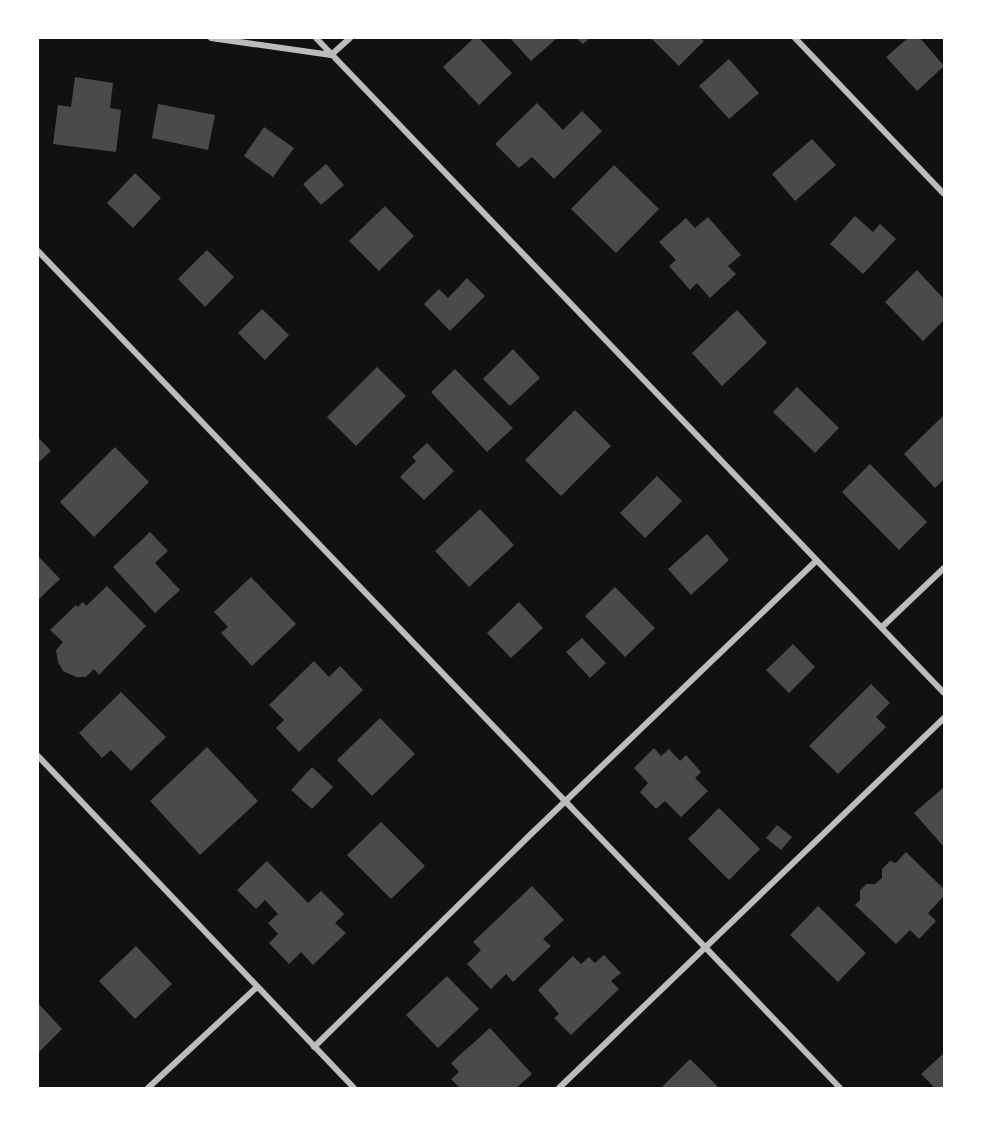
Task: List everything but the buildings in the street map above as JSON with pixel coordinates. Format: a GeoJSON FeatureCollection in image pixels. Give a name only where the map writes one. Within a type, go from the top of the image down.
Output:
{"type":"FeatureCollection","features":[{"type":"Feature","properties":{"kind":"street"},"geometry":{"type":"LineString","coordinates":[[211,38],[331,54],[350,38]]}},
{"type":"Feature","properties":{"kind":"street"},"geometry":{"type":"LineString","coordinates":[[316,38],[945,693]]}},
{"type":"Feature","properties":{"kind":"street"},"geometry":{"type":"LineString","coordinates":[[795,38],[945,194]]}},
{"type":"Feature","properties":{"kind":"street"},"geometry":{"type":"LineString","coordinates":[[38,251],[840,1089]]}},
{"type":"Feature","properties":{"kind":"street"},"geometry":{"type":"LineString","coordinates":[[314,1047],[816,561]]}},
{"type":"Feature","properties":{"kind":"street"},"geometry":{"type":"LineString","coordinates":[[882,627],[945,568]]}},
{"type":"Feature","properties":{"kind":"street"},"geometry":{"type":"LineString","coordinates":[[559,1089],[945,718]]}},
{"type":"Feature","properties":{"kind":"street"},"geometry":{"type":"LineString","coordinates":[[38,756],[354,1089]]}},
{"type":"Feature","properties":{"kind":"street"},"geometry":{"type":"LineString","coordinates":[[148,1089],[257,987]]}}]}
